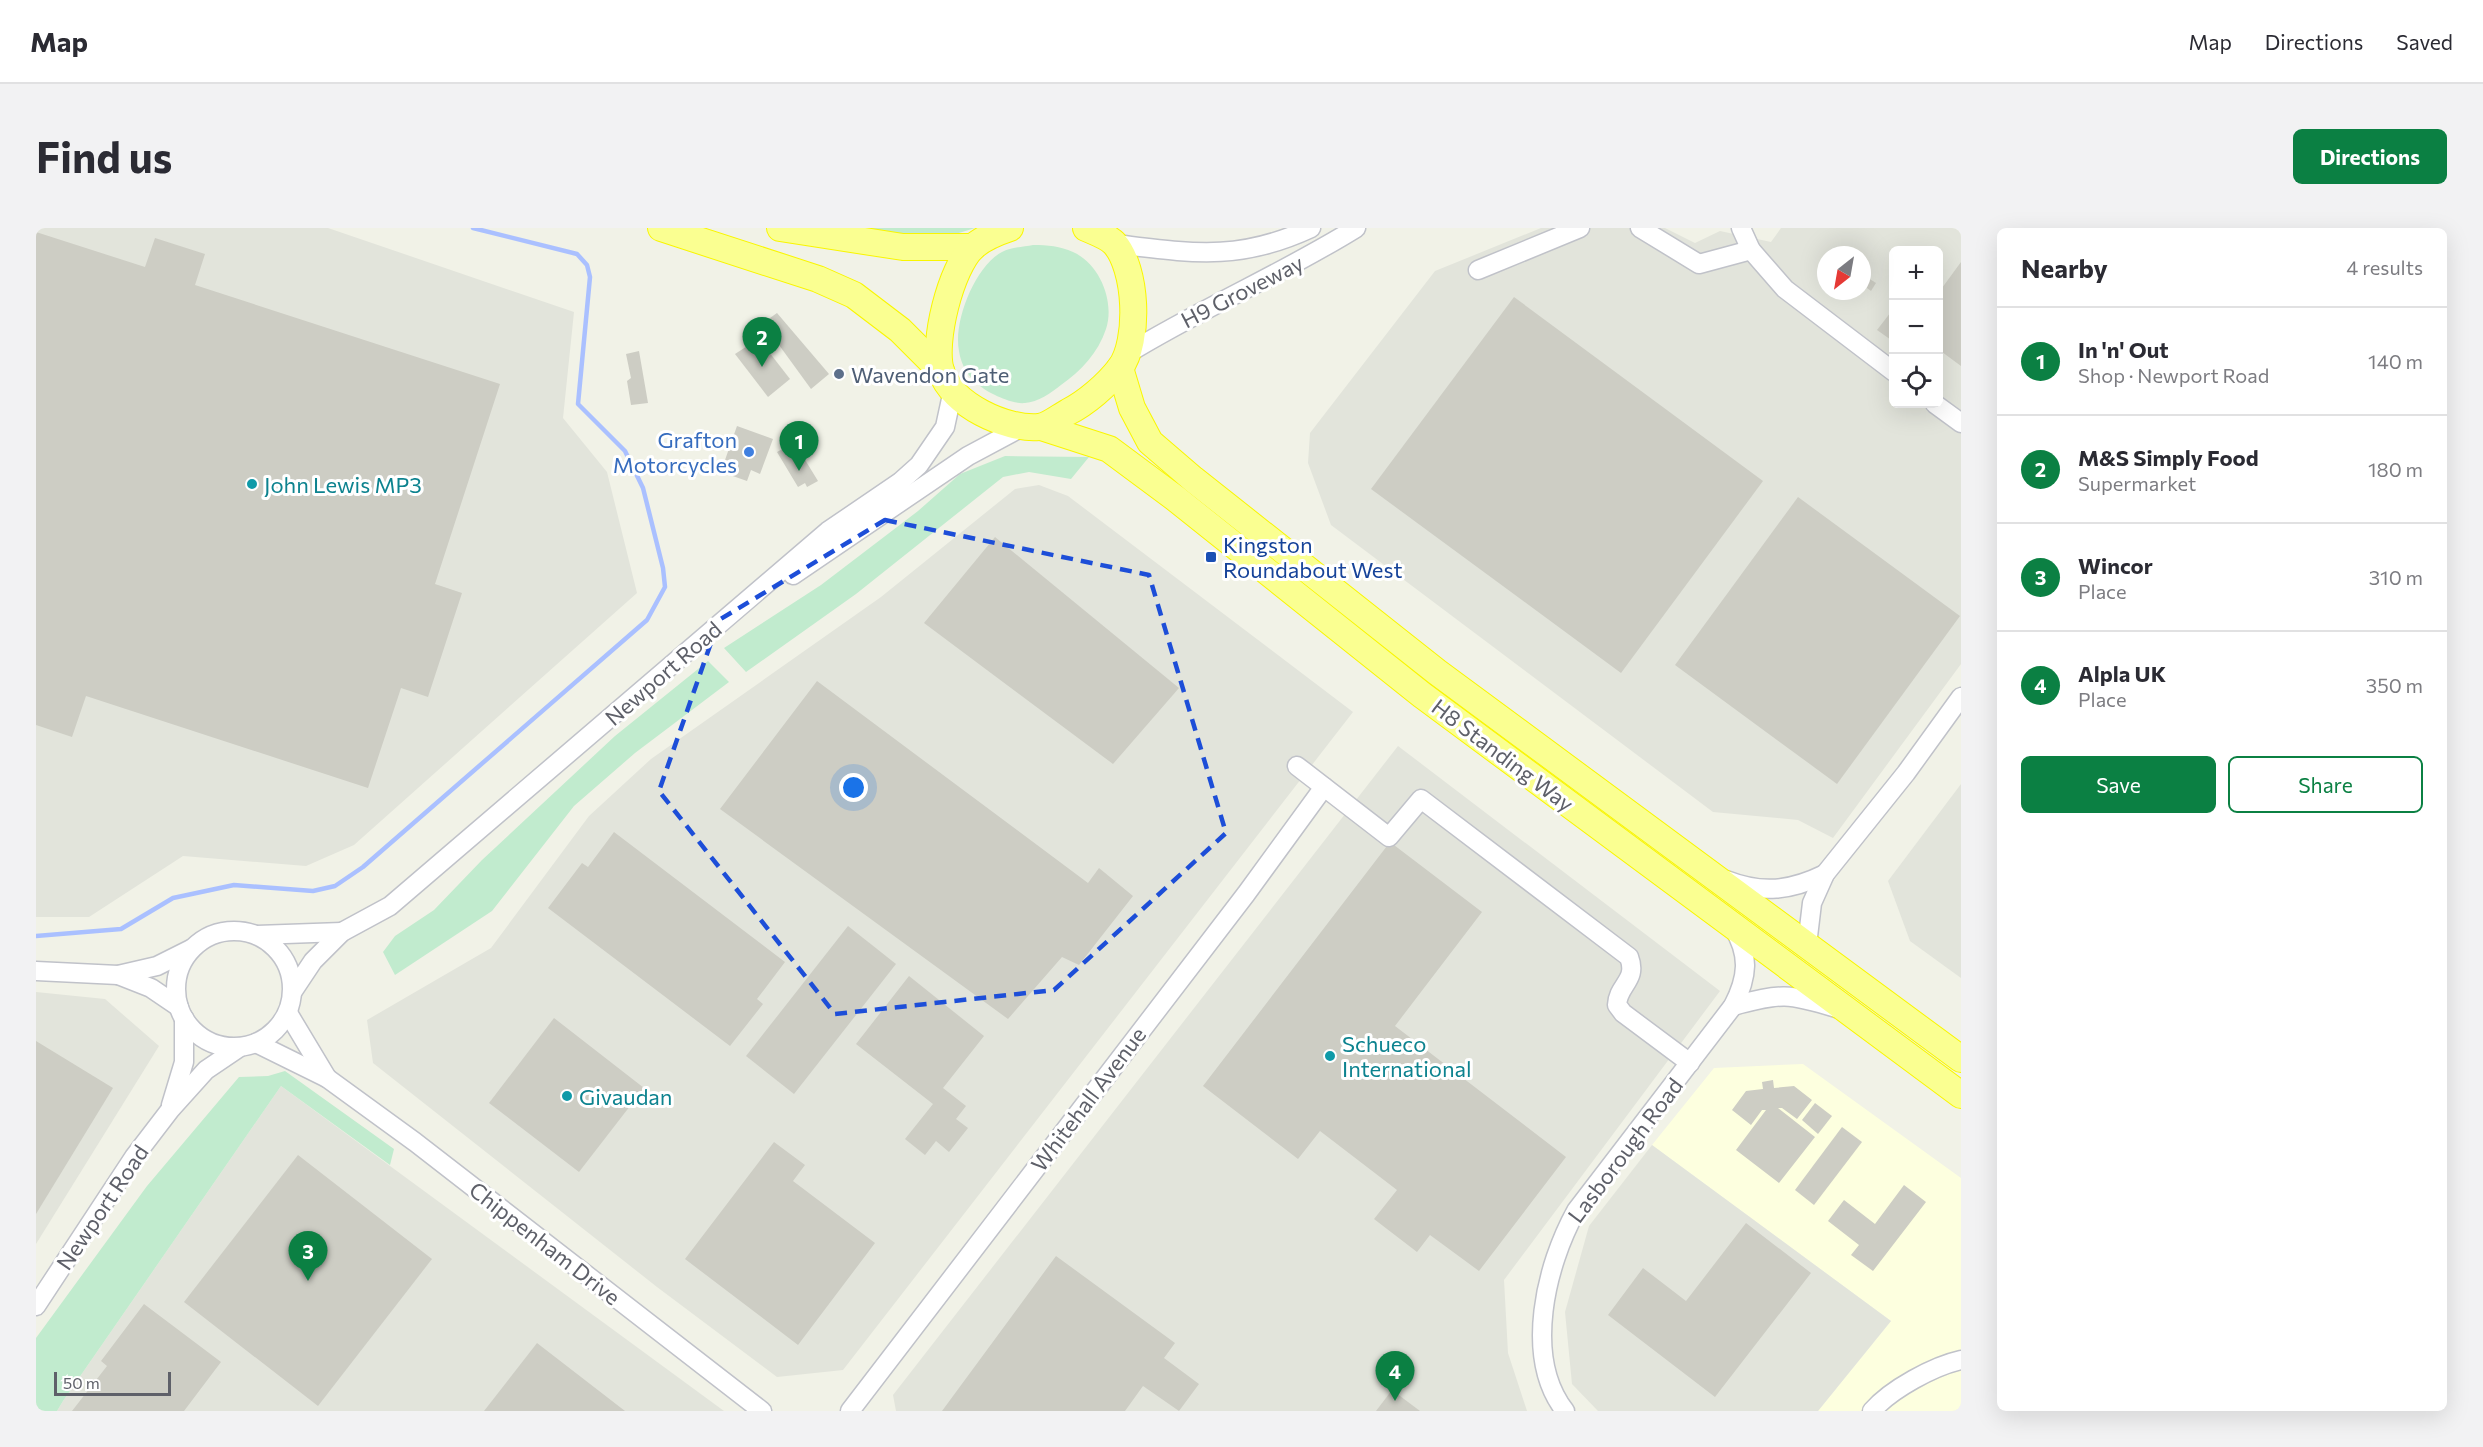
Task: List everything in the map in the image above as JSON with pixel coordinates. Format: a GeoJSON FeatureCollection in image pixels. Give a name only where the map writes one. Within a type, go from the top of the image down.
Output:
{"type":"FeatureCollection","features":[{"type":"Feature","properties":{"kind":"highway"},"geometry":{"type":"LineString","coordinates":[[661,228],[818,279],[854,295],[900,330],[947,380]]}},
{"type":"Feature","properties":{"kind":"highway"},"geometry":{"type":"LineString","coordinates":[[780,228],[903,247],[973,247]]}},
{"type":"Feature","properties":{"kind":"highway"},"geometry":{"type":"LineString","coordinates":[[947,380],[940,328],[954,278],[973,247],[1002,229]]}},
{"type":"Feature","properties":{"kind":"highway"},"geometry":{"type":"LineString","coordinates":[[1032,426],[1076,408],[1124,361],[1134,324],[1132,281],[1104,235]]}},
{"type":"Feature","properties":{"kind":"highway","name":"H8 Standing Way"},"geometry":{"type":"LineString","coordinates":[[1124,361],[1137,420],[1150,442],[1159,451],[1437,672],[1961,1059]]}},
{"type":"Feature","properties":{"kind":"highway","name":"H8 Standing Way"},"geometry":{"type":"LineString","coordinates":[[947,380],[971,407],[993,419],[1032,426],[1108,449],[1175,498],[1422,694],[1961,1095]]}},
{"type":"Feature","properties":{"kind":"street","name":"H9 Groveway"},"geometry":{"type":"LineString","coordinates":[[1104,235],[1200,254],[1250,250],[1290,238],[1311,228]]}},
{"type":"Feature","properties":{"kind":"street","name":"H9 Groveway"},"geometry":{"type":"LineString","coordinates":[[1124,361],[1208,308],[1306,259],[1356,228]]}},
{"type":"Feature","properties":{"kind":"street"},"geometry":{"type":"LineString","coordinates":[[1478,270],[1580,228]]}},
{"type":"Feature","properties":{"kind":"street"},"geometry":{"type":"LineString","coordinates":[[1640,228],[1700,264],[1751,250]]}},
{"type":"Feature","properties":{"kind":"street"},"geometry":{"type":"LineString","coordinates":[[1741,228],[1751,250],[1785,289],[1889,369]]}},
{"type":"Feature","properties":{"kind":"street","name":"Newport Road"},"geometry":{"type":"LineString","coordinates":[[293,991],[313,961],[342,932],[390,906],[828,531],[900,482],[919,465],[945,427],[947,380]]}},
{"type":"Feature","properties":{"kind":"street"},"geometry":{"type":"LineString","coordinates":[[1940,408],[1961,423]]}},
{"type":"Feature","properties":{"kind":"street"},"geometry":{"type":"LineString","coordinates":[[703,639],[941,474],[1032,426]]}},
{"type":"Feature","properties":{"kind":"street"},"geometry":{"type":"LineString","coordinates":[[1807,945],[1812,903],[1825,874],[1906,773],[1961,697]]}},
{"type":"Feature","properties":{"kind":"street"},"geometry":{"type":"LineString","coordinates":[[1297,766],[1389,837],[1421,799],[1629,957],[1633,967],[1631,977],[1617,995],[1617,1005],[1623,1013],[1690,1063]]}},
{"type":"Feature","properties":{"kind":"street","name":"Whitehall Avenue"},"geometry":{"type":"LineString","coordinates":[[850,1411],[1246,894],[1330,792]]}},
{"type":"Feature","properties":{"kind":"street"},"geometry":{"type":"LineString","coordinates":[[1707,873],[1746,887],[1763,889],[1786,889],[1825,874]]}},
{"type":"Feature","properties":{"kind":"street","name":"Lasborough Road"},"geometry":{"type":"LineString","coordinates":[[1565,1411],[1559,1404],[1546,1372],[1542,1321],[1554,1259],[1563,1235],[1576,1211],[1733,1006],[1741,991],[1746,968],[1743,945],[1732,925]]}},
{"type":"Feature","properties":{"kind":"street"},"geometry":{"type":"LineString","coordinates":[[36,972],[118,975],[157,966],[192,949],[206,938],[223,932],[240,931],[257,935],[272,944],[284,957],[291,974],[293,991],[288,1013],[280,1026],[269,1036],[248,1045],[223,1046],[208,1041],[194,1031],[181,1013],[151,988],[118,975]]}},
{"type":"Feature","properties":{"kind":"street","name":"Newport Road"},"geometry":{"type":"LineString","coordinates":[[257,935],[342,932]]}},
{"type":"Feature","properties":{"kind":"street"},"geometry":{"type":"LineString","coordinates":[[181,1013],[176,991],[178,976],[183,961],[192,949]]}},
{"type":"Feature","properties":{"kind":"street"},"geometry":{"type":"LineString","coordinates":[[1733,1006],[1773,995],[1796,996],[1854,1014]]}},
{"type":"Feature","properties":{"kind":"street","name":"Newport Road"},"geometry":{"type":"LineString","coordinates":[[170,1110],[184,1062],[181,1013]]}},
{"type":"Feature","properties":{"kind":"street","name":"Chippenham Drive"},"geometry":{"type":"LineString","coordinates":[[288,1013],[327,1077]]}},
{"type":"Feature","properties":{"kind":"street","name":"Newport Road"},"geometry":{"type":"LineString","coordinates":[[36,1306],[134,1157],[170,1110],[206,1070],[248,1045]]}},
{"type":"Feature","properties":{"kind":"street","name":"Chippenham Drive"},"geometry":{"type":"LineString","coordinates":[[248,1045],[327,1077],[762,1411]]}},
{"type":"Feature","properties":{"kind":"street"},"geometry":{"type":"LineString","coordinates":[[1872,1411],[1898,1390],[1944,1364],[1961,1360]]}},
{"type":"Feature","properties":{"kind":"highlighted area"},"geometry":{"type":"Polygon","coordinates":[[[885,520],[1149,575],[1226,833],[1054,990],[835,1014],[659,791],[719,620],[885,520]]]}},
{"type":"Feature","properties":{"kind":"shaded area"},"geometry":{"type":"Polygon","coordinates":[[[36,228],[328,228],[574,312],[563,418],[607,472],[637,593],[354,845],[306,866],[183,856],[89,917],[36,917],[36,228]]]}},
{"type":"Feature","properties":{"kind":"shaded area"},"geometry":{"type":"Polygon","coordinates":[[[828,228],[975,228],[933,241],[828,228]]]}},
{"type":"Feature","properties":{"kind":"shaded area"},"geometry":{"type":"Polygon","coordinates":[[[1541,228],[1665,228],[1695,243],[1720,231],[1771,242],[1781,228],[1961,228],[1961,664],[1833,838],[1798,820],[1713,812],[1331,525],[1308,463],[1310,433],[1435,271],[1541,228]]]}},
{"type":"Feature","properties":{"kind":"shaded area"},"geometry":{"type":"Polygon","coordinates":[[[1033,245],[1054,246],[1068,250],[1091,265],[1107,296],[1108,318],[1103,338],[1094,354],[1082,367],[1044,397],[1021,403],[998,397],[971,378],[963,365],[959,351],[959,325],[975,282],[992,259],[1013,248],[1033,245]]]}},
{"type":"Feature","properties":{"kind":"shaded area"},"geometry":{"type":"Polygon","coordinates":[[[1005,456],[1089,457],[1071,479],[1029,472],[1003,477],[856,594],[746,672],[724,648],[821,585],[918,511],[960,474],[1005,456]]]}},
{"type":"Feature","properties":{"kind":"shaded area"},"geometry":{"type":"Polygon","coordinates":[[[1039,485],[1068,496],[1353,712],[843,1370],[777,1377],[657,1287],[373,1063],[367,1020],[491,948],[589,816],[651,759],[881,597],[1015,489],[1039,485]]]}},
{"type":"Feature","properties":{"kind":"shaded area"},"geometry":{"type":"Polygon","coordinates":[[[708,661],[729,682],[635,753],[574,806],[492,911],[395,975],[383,952],[395,936],[434,910],[482,860],[615,736],[708,661]]]}},
{"type":"Feature","properties":{"kind":"shaded area"},"geometry":{"type":"Polygon","coordinates":[[[1398,746],[1720,991],[1504,1280],[1508,1353],[1527,1411],[896,1411],[893,1395],[1398,746]]]}},
{"type":"Feature","properties":{"kind":"shaded area"},"geometry":{"type":"Polygon","coordinates":[[[1961,784],[1961,978],[1910,941],[1888,881],[1961,784]]]}},
{"type":"Feature","properties":{"kind":"shaded area"},"geometry":{"type":"Polygon","coordinates":[[[36,992],[105,999],[159,1046],[36,1244],[36,992]]]}},
{"type":"Feature","properties":{"kind":"shaded area"},"geometry":{"type":"Polygon","coordinates":[[[1803,1064],[1961,1178],[1961,1411],[1818,1411],[1891,1321],[1652,1145],[1714,1068],[1803,1064]]]}},
{"type":"Feature","properties":{"kind":"shaded area"},"geometry":{"type":"Polygon","coordinates":[[[285,1071],[394,1149],[390,1165],[281,1086],[57,1411],[36,1411],[36,1338],[147,1186],[239,1077],[268,1076],[285,1071]]]}},
{"type":"Feature","properties":{"kind":"shaded area"},"geometry":{"type":"Polygon","coordinates":[[[281,1086],[724,1411],[57,1411],[281,1086]]]}},
{"type":"Feature","properties":{"kind":"shaded area"},"geometry":{"type":"Polygon","coordinates":[[[1652,1145],[1891,1321],[1818,1411],[1598,1411],[1572,1384],[1565,1312],[1589,1226],[1652,1145]]]}},
{"type":"Feature","properties":{"kind":"building","name":"John Lewis MP3"},"geometry":{"type":"Polygon","coordinates":[[[36,232],[145,267],[155,238],[205,254],[195,285],[500,384],[435,584],[462,593],[428,697],[401,688],[368,788],[86,696],[72,737],[36,725],[36,232]]]}},
{"type":"Feature","properties":{"kind":"building"},"geometry":{"type":"Polygon","coordinates":[[[1961,262],[1961,366],[1943,353],[1943,287],[1961,262]]]}},
{"type":"Feature","properties":{"kind":"building"},"geometry":{"type":"Polygon","coordinates":[[[1871,280],[1876,283],[1871,291],[1871,280]]]}},
{"type":"Feature","properties":{"kind":"building"},"geometry":{"type":"Polygon","coordinates":[[[1514,297],[1763,481],[1621,673],[1371,489],[1514,297]]]}},
{"type":"Feature","properties":{"kind":"building"},"geometry":{"type":"Polygon","coordinates":[[[777,313],[829,374],[811,389],[763,323],[777,313]]]}},
{"type":"Feature","properties":{"kind":"building"},"geometry":{"type":"Polygon","coordinates":[[[1889,314],[1889,338],[1877,330],[1889,314]]]}},
{"type":"Feature","properties":{"kind":"building"},"geometry":{"type":"Polygon","coordinates":[[[752,343],[762,343],[790,379],[768,397],[735,354],[752,343]]]}},
{"type":"Feature","properties":{"kind":"building"},"geometry":{"type":"Polygon","coordinates":[[[639,351],[648,403],[631,405],[627,381],[631,378],[626,354],[639,351]]]}},
{"type":"Feature","properties":{"kind":"building"},"geometry":{"type":"Polygon","coordinates":[[[737,426],[773,439],[760,474],[751,470],[747,481],[727,474],[731,462],[725,460],[737,426]]]}},
{"type":"Feature","properties":{"kind":"building"},"geometry":{"type":"Polygon","coordinates":[[[788,446],[793,454],[799,450],[818,481],[807,487],[805,483],[798,487],[777,452],[788,446]]]}},
{"type":"Feature","properties":{"kind":"building"},"geometry":{"type":"Polygon","coordinates":[[[1798,497],[1960,616],[1837,784],[1675,665],[1798,497]]]}},
{"type":"Feature","properties":{"kind":"building"},"geometry":{"type":"Polygon","coordinates":[[[995,537],[1179,688],[1113,764],[924,623],[995,537]]]}},
{"type":"Feature","properties":{"kind":"building"},"geometry":{"type":"Polygon","coordinates":[[[817,681],[1088,883],[1099,868],[1133,896],[1079,965],[1062,957],[1008,1019],[720,809],[817,681]]]}},
{"type":"Feature","properties":{"kind":"building"},"geometry":{"type":"Polygon","coordinates":[[[614,832],[785,962],[757,999],[763,1004],[730,1046],[548,908],[582,863],[588,867],[614,832]]]}},
{"type":"Feature","properties":{"kind":"building","name":"Schueco International"},"geometry":{"type":"Polygon","coordinates":[[[1390,842],[1482,912],[1395,1026],[1566,1157],[1479,1271],[1430,1235],[1417,1252],[1374,1219],[1397,1190],[1320,1131],[1298,1159],[1203,1086],[1390,842]]]}},
{"type":"Feature","properties":{"kind":"building"},"geometry":{"type":"Polygon","coordinates":[[[848,926],[896,964],[794,1094],[746,1056],[848,926]]]}},
{"type":"Feature","properties":{"kind":"building"},"geometry":{"type":"Polygon","coordinates":[[[909,976],[984,1036],[943,1088],[966,1106],[956,1119],[968,1128],[949,1152],[936,1141],[925,1155],[905,1139],[933,1104],[856,1044],[909,976]]]}},
{"type":"Feature","properties":{"kind":"building","name":"Givaudan"},"geometry":{"type":"Polygon","coordinates":[[[554,1018],[644,1088],[579,1172],[489,1103],[554,1018]]]}},
{"type":"Feature","properties":{"kind":"building"},"geometry":{"type":"Polygon","coordinates":[[[36,1041],[113,1088],[36,1214],[36,1041]]]}},
{"type":"Feature","properties":{"kind":"building"},"geometry":{"type":"Polygon","coordinates":[[[1773,1080],[1774,1088],[1794,1086],[1812,1100],[1797,1119],[1782,1108],[1778,1108],[1815,1137],[1779,1183],[1736,1150],[1766,1110],[1762,1110],[1751,1125],[1732,1110],[1746,1091],[1763,1089],[1762,1082],[1773,1080]]]}},
{"type":"Feature","properties":{"kind":"building"},"geometry":{"type":"Polygon","coordinates":[[[1815,1103],[1832,1116],[1818,1134],[1802,1120],[1815,1103]]]}},
{"type":"Feature","properties":{"kind":"building"},"geometry":{"type":"Polygon","coordinates":[[[1842,1127],[1862,1142],[1814,1205],[1795,1190],[1842,1127]]]}},
{"type":"Feature","properties":{"kind":"building"},"geometry":{"type":"Polygon","coordinates":[[[774,1142],[805,1165],[793,1181],[875,1243],[798,1345],[685,1259],[774,1142]]]}},
{"type":"Feature","properties":{"kind":"building"},"geometry":{"type":"Polygon","coordinates":[[[298,1155],[432,1259],[318,1406],[184,1302],[298,1155]]]}},
{"type":"Feature","properties":{"kind":"building"},"geometry":{"type":"Polygon","coordinates":[[[1904,1185],[1926,1202],[1873,1271],[1851,1255],[1859,1245],[1828,1221],[1844,1200],[1875,1224],[1904,1185]]]}},
{"type":"Feature","properties":{"kind":"building"},"geometry":{"type":"Polygon","coordinates":[[[1746,1223],[1811,1273],[1715,1397],[1608,1315],[1643,1268],[1686,1301],[1746,1223]]]}},
{"type":"Feature","properties":{"kind":"building"},"geometry":{"type":"Polygon","coordinates":[[[1056,1256],[1175,1343],[1164,1358],[1199,1384],[1179,1411],[1143,1386],[1125,1411],[942,1411],[1056,1256]]]}},
{"type":"Feature","properties":{"kind":"building"},"geometry":{"type":"Polygon","coordinates":[[[144,1304],[221,1362],[184,1411],[72,1411],[107,1366],[101,1361],[144,1304]]]}},
{"type":"Feature","properties":{"kind":"building"},"geometry":{"type":"Polygon","coordinates":[[[537,1343],[625,1411],[484,1411],[537,1343]]]}},
{"type":"Feature","properties":{"kind":"building"},"geometry":{"type":"Polygon","coordinates":[[[1392,1390],[1420,1411],[1376,1411],[1392,1390]]]}},
{"type":"Feature","properties":{"kind":"waterway"},"geometry":{"type":"LineString","coordinates":[[36,936],[121,929],[173,898],[234,885],[313,891],[335,886],[363,867],[647,620],[665,587],[663,568],[643,488],[625,451],[578,404],[590,277],[587,265],[577,254],[473,228]]}},
{"type":"Feature","properties":{"kind":"place","name":"M&S Simply Food"},"geometry":{"type":"Point","coordinates":[762,367]}},
{"type":"Feature","properties":{"kind":"place","name":"Wavendon Gate"},"geometry":{"type":"Point","coordinates":[839,374]}},
{"type":"Feature","properties":{"kind":"place","name":"Grafton Motorcycles"},"geometry":{"type":"Point","coordinates":[749,452]}},
{"type":"Feature","properties":{"kind":"place","name":"In 'n' Out"},"geometry":{"type":"Point","coordinates":[799,471]}},
{"type":"Feature","properties":{"kind":"place","name":"John Lewis MP3"},"geometry":{"type":"Point","coordinates":[252,484]}},
{"type":"Feature","properties":{"kind":"place","name":"Kingston Roundabout West"},"geometry":{"type":"Point","coordinates":[1211,557]}},
{"type":"Feature","properties":{"kind":"place","name":"Schueco International"},"geometry":{"type":"Point","coordinates":[1330,1056]}},
{"type":"Feature","properties":{"kind":"place","name":"Givaudan"},"geometry":{"type":"Point","coordinates":[567,1096]}},
{"type":"Feature","properties":{"kind":"place","name":"Wincor"},"geometry":{"type":"Point","coordinates":[308,1281]}},
{"type":"Feature","properties":{"kind":"place","name":"Alpla UK"},"geometry":{"type":"Point","coordinates":[1395,1401]}}]}
